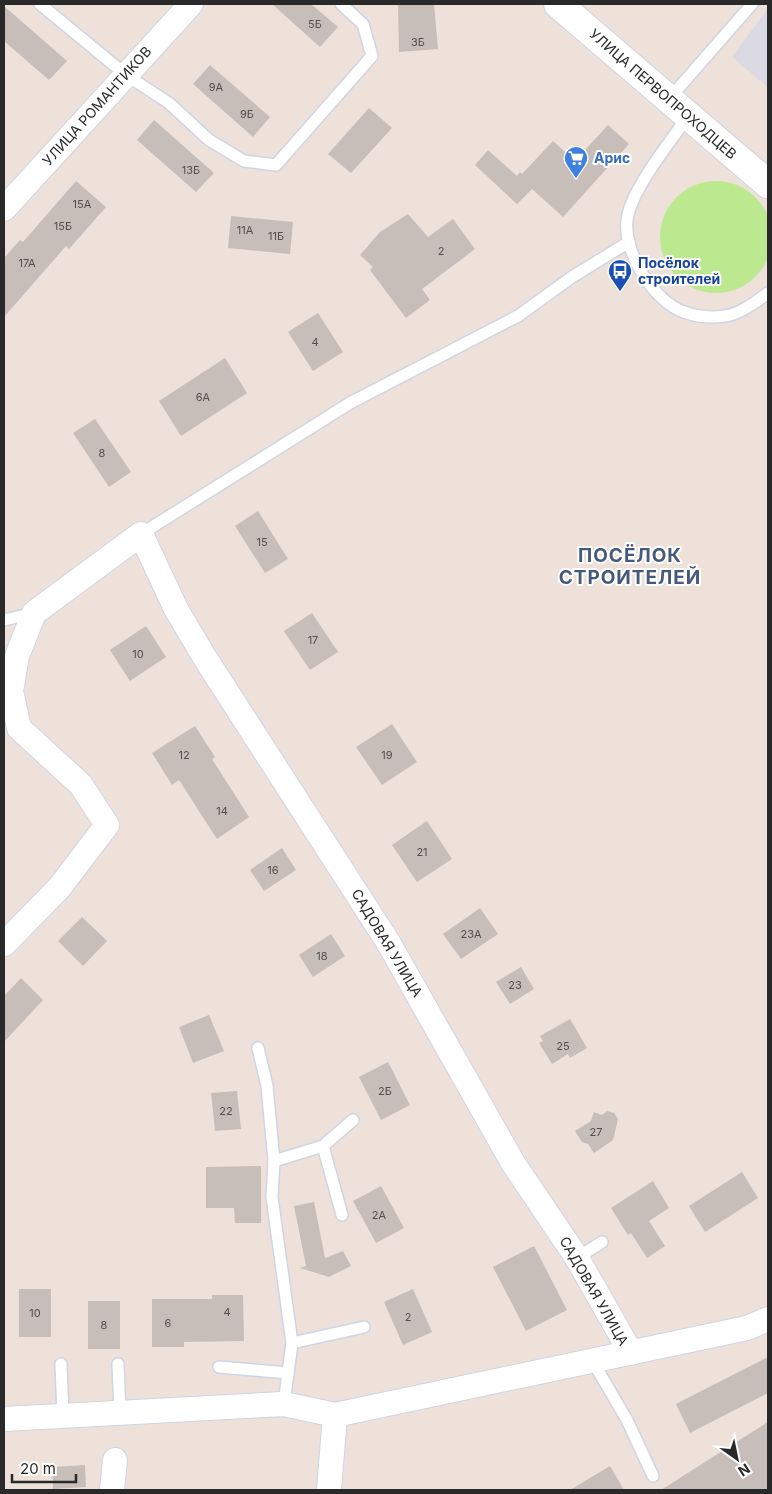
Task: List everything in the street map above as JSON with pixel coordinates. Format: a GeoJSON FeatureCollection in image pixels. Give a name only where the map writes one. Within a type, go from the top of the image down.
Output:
{"type":"FeatureCollection","features":[{"type":"Feature","properties":{"kind":"street","name":"УЛИЦА РОМАНТИКОВ"},"geometry":{"type":"LineString","coordinates":[[4,209],[191,4]]}},
{"type":"Feature","properties":{"kind":"street","name":"УЛИЦА ПЕРВОПРОХОДЦЕВ"},"geometry":{"type":"LineString","coordinates":[[558,4],[768,184]]}},
{"type":"Feature","properties":{"kind":"street"},"geometry":{"type":"LineString","coordinates":[[5,941],[59,888],[107,825],[81,785],[19,728],[9,713],[17,656],[34,613],[141,534]]}},
{"type":"Feature","properties":{"kind":"street","name":"САДОВАЯ УЛИЦА"},"geometry":{"type":"LineString","coordinates":[[141,534],[176,609],[205,658],[388,942],[513,1163],[577,1258],[631,1353]]}},
{"type":"Feature","properties":{"kind":"street"},"geometry":{"type":"LineString","coordinates":[[4,1419],[284,1404],[335,1416],[747,1328],[768,1319]]}},
{"type":"Feature","properties":{"kind":"street"},"geometry":{"type":"LineString","coordinates":[[329,1490],[335,1416]]}},
{"type":"Feature","properties":{"kind":"street"},"geometry":{"type":"LineString","coordinates":[[112,1490],[115,1460]]}},
{"type":"Feature","properties":{"kind":"lane"},"geometry":{"type":"LineString","coordinates":[[40,4],[126,74],[169,103],[209,140],[244,162],[276,165],[372,56],[363,24],[341,4]]}},
{"type":"Feature","properties":{"kind":"lane"},"geometry":{"type":"LineString","coordinates":[[752,4],[679,107],[636,193],[627,220],[629,242],[643,277],[661,297],[682,312],[702,317],[727,316],[751,306],[768,293]]}},
{"type":"Feature","properties":{"kind":"lane"},"geometry":{"type":"LineString","coordinates":[[141,534],[350,403],[518,316],[572,277],[629,242]]}},
{"type":"Feature","properties":{"kind":"lane"},"geometry":{"type":"LineString","coordinates":[[4,620],[34,613]]}},
{"type":"Feature","properties":{"kind":"lane"},"geometry":{"type":"LineString","coordinates":[[258,1048],[267,1086],[274,1161],[272,1197],[292,1342],[284,1404]]}},
{"type":"Feature","properties":{"kind":"lane"},"geometry":{"type":"LineString","coordinates":[[274,1161],[323,1146],[354,1120]]}},
{"type":"Feature","properties":{"kind":"lane"},"geometry":{"type":"LineString","coordinates":[[323,1146],[342,1215]]}},
{"type":"Feature","properties":{"kind":"lane"},"geometry":{"type":"LineString","coordinates":[[577,1258],[602,1242]]}},
{"type":"Feature","properties":{"kind":"lane"},"geometry":{"type":"LineString","coordinates":[[292,1342],[364,1328]]}},
{"type":"Feature","properties":{"kind":"lane"},"geometry":{"type":"LineString","coordinates":[[593,1362],[627,1420],[653,1476]]}},
{"type":"Feature","properties":{"kind":"lane"},"geometry":{"type":"LineString","coordinates":[[61,1364],[63,1416]]}},
{"type":"Feature","properties":{"kind":"lane"},"geometry":{"type":"LineString","coordinates":[[118,1364],[120,1413]]}},
{"type":"Feature","properties":{"kind":"lane"},"geometry":{"type":"LineString","coordinates":[[218,1367],[288,1373]]}},
{"type":"Feature","properties":{"kind":"shaded area"},"geometry":{"type":"Polygon","coordinates":[[[768,8],[768,87],[732,57],[768,8]]]}},
{"type":"Feature","properties":{"kind":"green space"},"geometry":{"type":"Polygon","coordinates":[[[716,181],[737,185],[755,198],[768,216],[772,237],[768,258],[755,276],[737,289],[716,293],[695,289],[677,276],[664,258],[660,237],[664,216],[677,198],[695,185],[716,181]]]}},
{"type":"Feature","properties":{"kind":"building"},"geometry":{"type":"Polygon","coordinates":[[[272,4],[311,4],[338,27],[320,47],[272,4]]]}},
{"type":"Feature","properties":{"kind":"building"},"geometry":{"type":"Polygon","coordinates":[[[398,4],[434,4],[438,49],[399,52],[398,4]]]}},
{"type":"Feature","properties":{"kind":"building"},"geometry":{"type":"Polygon","coordinates":[[[4,6],[67,61],[49,80],[4,41],[4,6]]]}},
{"type":"Feature","properties":{"kind":"building"},"geometry":{"type":"Polygon","coordinates":[[[210,65],[270,117],[253,137],[193,84],[210,65]]]}},
{"type":"Feature","properties":{"kind":"building"},"geometry":{"type":"Polygon","coordinates":[[[369,108],[392,128],[351,173],[328,154],[369,108]]]}},
{"type":"Feature","properties":{"kind":"building"},"geometry":{"type":"Polygon","coordinates":[[[154,120],[214,173],[196,192],[137,140],[154,120]]]}},
{"type":"Feature","properties":{"kind":"building"},"geometry":{"type":"Polygon","coordinates":[[[608,125],[629,144],[563,217],[532,189],[517,204],[475,165],[488,150],[517,176],[520,172],[522,174],[553,141],[575,161],[608,125]]]}},
{"type":"Feature","properties":{"kind":"building"},"geometry":{"type":"Polygon","coordinates":[[[76,181],[106,207],[69,249],[66,246],[4,317],[4,258],[20,240],[23,242],[76,181]]]}},
{"type":"Feature","properties":{"kind":"building"},"geometry":{"type":"Polygon","coordinates":[[[408,214],[428,237],[453,219],[475,249],[422,289],[430,300],[406,318],[370,270],[373,267],[360,255],[380,232],[408,214]]]}},
{"type":"Feature","properties":{"kind":"building"},"geometry":{"type":"Polygon","coordinates":[[[231,216],[293,222],[290,254],[228,248],[231,216]]]}},
{"type":"Feature","properties":{"kind":"building"},"geometry":{"type":"Polygon","coordinates":[[[318,313],[343,352],[313,371],[288,332],[318,313]]]}},
{"type":"Feature","properties":{"kind":"building"},"geometry":{"type":"Polygon","coordinates":[[[225,358],[247,393],[181,436],[159,401],[225,358]]]}},
{"type":"Feature","properties":{"kind":"building"},"geometry":{"type":"Polygon","coordinates":[[[95,419],[131,472],[109,487],[73,433],[95,419]]]}},
{"type":"Feature","properties":{"kind":"building"},"geometry":{"type":"Polygon","coordinates":[[[258,511],[288,559],[265,573],[235,526],[258,511]]]}},
{"type":"Feature","properties":{"kind":"building"},"geometry":{"type":"Polygon","coordinates":[[[312,613],[338,652],[310,670],[284,631],[312,613]]]}},
{"type":"Feature","properties":{"kind":"building"},"geometry":{"type":"Polygon","coordinates":[[[146,626],[166,657],[130,681],[110,650],[146,626]]]}},
{"type":"Feature","properties":{"kind":"building"},"geometry":{"type":"Polygon","coordinates":[[[392,724],[417,762],[382,785],[356,747],[392,724]]]}},
{"type":"Feature","properties":{"kind":"building"},"geometry":{"type":"Polygon","coordinates":[[[195,726],[215,757],[212,759],[249,817],[217,839],[179,780],[172,785],[152,753],[195,726]]]}},
{"type":"Feature","properties":{"kind":"building"},"geometry":{"type":"Polygon","coordinates":[[[427,821],[452,859],[417,882],[392,845],[427,821]]]}},
{"type":"Feature","properties":{"kind":"building"},"geometry":{"type":"Polygon","coordinates":[[[282,848],[296,870],[264,891],[250,870],[282,848]]]}},
{"type":"Feature","properties":{"kind":"building"},"geometry":{"type":"Polygon","coordinates":[[[480,908],[498,934],[461,959],[443,934],[480,908]]]}},
{"type":"Feature","properties":{"kind":"building"},"geometry":{"type":"Polygon","coordinates":[[[82,917],[107,941],[83,966],[58,941],[82,917]]]}},
{"type":"Feature","properties":{"kind":"building"},"geometry":{"type":"Polygon","coordinates":[[[331,934],[345,956],[313,977],[299,955],[331,934]]]}},
{"type":"Feature","properties":{"kind":"building"},"geometry":{"type":"Polygon","coordinates":[[[521,967],[534,989],[510,1004],[496,982],[521,967]]]}},
{"type":"Feature","properties":{"kind":"building"},"geometry":{"type":"Polygon","coordinates":[[[21,978],[43,1000],[4,1042],[4,996],[21,978]]]}},
{"type":"Feature","properties":{"kind":"building"},"geometry":{"type":"Polygon","coordinates":[[[209,1015],[224,1051],[193,1063],[179,1027],[209,1015]]]}},
{"type":"Feature","properties":{"kind":"building"},"geometry":{"type":"Polygon","coordinates":[[[570,1019],[587,1048],[570,1058],[568,1054],[552,1064],[539,1043],[543,1041],[540,1036],[570,1019]]]}},
{"type":"Feature","properties":{"kind":"building"},"geometry":{"type":"Polygon","coordinates":[[[388,1062],[410,1105],[381,1120],[359,1077],[388,1062]]]}},
{"type":"Feature","properties":{"kind":"building"},"geometry":{"type":"Polygon","coordinates":[[[237,1091],[241,1129],[215,1131],[211,1093],[237,1091]]]}},
{"type":"Feature","properties":{"kind":"building"},"geometry":{"type":"Polygon","coordinates":[[[607,1111],[614,1113],[618,1119],[613,1140],[594,1153],[588,1144],[582,1142],[575,1131],[591,1121],[594,1112],[602,1115],[607,1111]]]}},
{"type":"Feature","properties":{"kind":"building"},"geometry":{"type":"Polygon","coordinates":[[[261,1166],[261,1223],[235,1223],[234,1208],[206,1208],[206,1167],[261,1166]]]}},
{"type":"Feature","properties":{"kind":"building"},"geometry":{"type":"Polygon","coordinates":[[[742,1172],[758,1198],[705,1232],[689,1206],[742,1172]]]}},
{"type":"Feature","properties":{"kind":"building"},"geometry":{"type":"Polygon","coordinates":[[[653,1181],[669,1208],[649,1221],[665,1246],[647,1258],[631,1233],[628,1235],[611,1208],[653,1181]]]}},
{"type":"Feature","properties":{"kind":"building"},"geometry":{"type":"Polygon","coordinates":[[[381,1186],[404,1228],[376,1243],[353,1201],[381,1186]]]}},
{"type":"Feature","properties":{"kind":"building"},"geometry":{"type":"Polygon","coordinates":[[[314,1202],[325,1258],[343,1251],[351,1266],[329,1277],[300,1268],[306,1266],[294,1206],[314,1202]]]}},
{"type":"Feature","properties":{"kind":"building"},"geometry":{"type":"Polygon","coordinates":[[[534,1246],[567,1310],[526,1331],[493,1267],[534,1246]]]}},
{"type":"Feature","properties":{"kind":"building"},"geometry":{"type":"Polygon","coordinates":[[[19,1289],[51,1289],[51,1337],[19,1337],[19,1289]]]}},
{"type":"Feature","properties":{"kind":"building"},"geometry":{"type":"Polygon","coordinates":[[[413,1289],[432,1332],[403,1345],[384,1302],[413,1289]]]}},
{"type":"Feature","properties":{"kind":"building"},"geometry":{"type":"Polygon","coordinates":[[[212,1295],[243,1295],[244,1341],[184,1342],[184,1347],[152,1347],[152,1299],[212,1299],[212,1295]]]}},
{"type":"Feature","properties":{"kind":"building"},"geometry":{"type":"Polygon","coordinates":[[[88,1301],[120,1301],[120,1349],[88,1349],[88,1301]]]}},
{"type":"Feature","properties":{"kind":"building"},"geometry":{"type":"Polygon","coordinates":[[[768,1357],[768,1393],[690,1433],[676,1404],[768,1357]]]}},
{"type":"Feature","properties":{"kind":"building"},"geometry":{"type":"Polygon","coordinates":[[[768,1422],[768,1490],[661,1490],[768,1422]]]}},
{"type":"Feature","properties":{"kind":"building"},"geometry":{"type":"Polygon","coordinates":[[[85,1465],[86,1487],[53,1489],[52,1467],[85,1465]]]}},
{"type":"Feature","properties":{"kind":"building"},"geometry":{"type":"Polygon","coordinates":[[[610,1466],[624,1490],[570,1490],[610,1466]]]}},
{"type":"Feature","properties":{"kind":"place","name":"Арис"},"geometry":{"type":"Point","coordinates":[576,179]}},
{"type":"Feature","properties":{"kind":"place","name":"Посёлок строителей"},"geometry":{"type":"Point","coordinates":[620,292]}},
{"type":"Feature","properties":{"kind":"district","name":"ПОСЁЛОК СТРОИТЕЛЕЙ"},"geometry":{"type":"Point","coordinates":[630,566]}}]}
